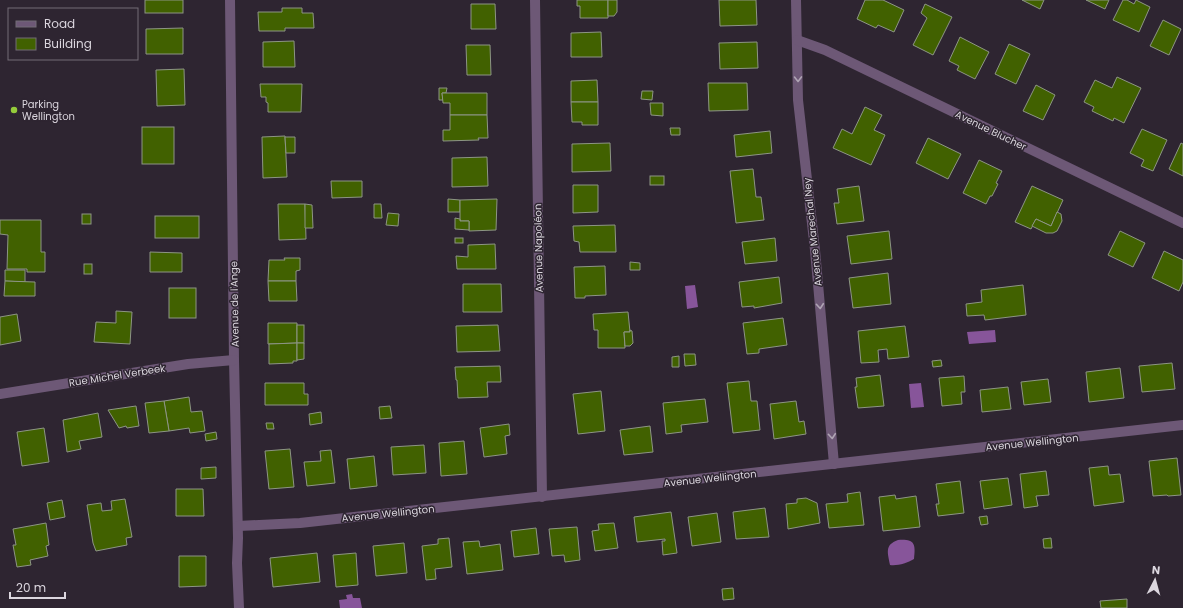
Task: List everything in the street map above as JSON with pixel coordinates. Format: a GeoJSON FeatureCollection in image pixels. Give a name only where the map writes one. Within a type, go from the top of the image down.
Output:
{"type":"FeatureCollection","features":[{"type":"Feature","properties":{"kind":"street","name":"Avenue de l'Ange"},"geometry":{"type":"LineString","coordinates":[[230,0],[234,360],[238,526],[237,563],[239,608]]}},
{"type":"Feature","properties":{"kind":"street","name":"Avenue Napoléon"},"geometry":{"type":"LineString","coordinates":[[535,0],[542,497]]}},
{"type":"Feature","properties":{"kind":"street","name":"Avenue Marechal Ney"},"geometry":{"type":"LineString","coordinates":[[796,0],[798,100],[815,250],[834,464]]}},
{"type":"Feature","properties":{"kind":"street","name":"Avenue Blucher"},"geometry":{"type":"LineString","coordinates":[[797,40],[825,50],[1183,223]]}},
{"type":"Feature","properties":{"kind":"street","name":"Rue Michel Verbeek"},"geometry":{"type":"LineString","coordinates":[[0,394],[188,364],[234,360]]}},
{"type":"Feature","properties":{"kind":"street","name":"Avenue Wellington"},"geometry":{"type":"LineString","coordinates":[[238,526],[300,523],[1183,426]]}},
{"type":"Feature","properties":{"kind":"shaded area"},"geometry":{"type":"Polygon","coordinates":[[[695,285],[698,307],[687,309],[685,286],[695,285]]]}},
{"type":"Feature","properties":{"kind":"shaded area"},"geometry":{"type":"Polygon","coordinates":[[[995,330],[996,342],[969,344],[967,332],[995,330]]]}},
{"type":"Feature","properties":{"kind":"shaded area"},"geometry":{"type":"Polygon","coordinates":[[[921,383],[924,407],[911,408],[909,384],[921,383]]]}},
{"type":"Feature","properties":{"kind":"shaded area"},"geometry":{"type":"Polygon","coordinates":[[[898,540],[908,540],[913,543],[915,549],[914,559],[902,564],[890,565],[888,550],[891,544],[898,540]]]}},
{"type":"Feature","properties":{"kind":"shaded area"},"geometry":{"type":"Polygon","coordinates":[[[352,594],[353,598],[360,598],[362,608],[340,608],[339,600],[347,599],[346,595],[352,594]]]}},
{"type":"Feature","properties":{"kind":"building"},"geometry":{"type":"Polygon","coordinates":[[[145,0],[183,0],[183,13],[145,13],[145,0]]]}},
{"type":"Feature","properties":{"kind":"building"},"geometry":{"type":"Polygon","coordinates":[[[577,0],[608,0],[608,18],[580,18],[580,6],[577,6],[577,0]]]}},
{"type":"Feature","properties":{"kind":"building"},"geometry":{"type":"Polygon","coordinates":[[[608,0],[617,0],[617,12],[614,16],[608,16],[608,0]]]}},
{"type":"Feature","properties":{"kind":"building"},"geometry":{"type":"Polygon","coordinates":[[[719,0],[756,0],[757,25],[720,26],[719,0]]]}},
{"type":"Feature","properties":{"kind":"building"},"geometry":{"type":"Polygon","coordinates":[[[865,0],[883,0],[904,10],[894,32],[878,25],[876,28],[857,19],[865,0]]]}},
{"type":"Feature","properties":{"kind":"building"},"geometry":{"type":"Polygon","coordinates":[[[1022,0],[1044,0],[1040,9],[1022,0]]]}},
{"type":"Feature","properties":{"kind":"building"},"geometry":{"type":"Polygon","coordinates":[[[1086,0],[1109,0],[1105,9],[1086,0]]]}},
{"type":"Feature","properties":{"kind":"building"},"geometry":{"type":"Polygon","coordinates":[[[1123,0],[1127,0],[1134,4],[1136,0],[1150,7],[1139,32],[1113,20],[1123,0]]]}},
{"type":"Feature","properties":{"kind":"building"},"geometry":{"type":"Polygon","coordinates":[[[471,4],[495,4],[496,29],[471,29],[471,4]]]}},
{"type":"Feature","properties":{"kind":"building"},"geometry":{"type":"Polygon","coordinates":[[[925,4],[952,17],[933,55],[913,45],[927,18],[921,13],[925,4]]]}},
{"type":"Feature","properties":{"kind":"building"},"geometry":{"type":"Polygon","coordinates":[[[282,8],[302,8],[302,13],[313,13],[314,28],[285,28],[285,31],[259,31],[258,12],[282,12],[282,8]]]}},
{"type":"Feature","properties":{"kind":"building"},"geometry":{"type":"Polygon","coordinates":[[[1163,20],[1181,29],[1169,55],[1150,46],[1163,20]]]}},
{"type":"Feature","properties":{"kind":"building"},"geometry":{"type":"Polygon","coordinates":[[[183,28],[183,54],[146,54],[146,29],[183,28]]]}},
{"type":"Feature","properties":{"kind":"building"},"geometry":{"type":"Polygon","coordinates":[[[601,32],[602,57],[571,57],[571,33],[601,32]]]}},
{"type":"Feature","properties":{"kind":"building"},"geometry":{"type":"Polygon","coordinates":[[[960,37],[989,52],[975,79],[957,70],[959,66],[949,61],[960,37]]]}},
{"type":"Feature","properties":{"kind":"building"},"geometry":{"type":"Polygon","coordinates":[[[294,41],[295,67],[263,67],[263,42],[294,41]]]}},
{"type":"Feature","properties":{"kind":"building"},"geometry":{"type":"Polygon","coordinates":[[[757,42],[758,68],[720,69],[719,43],[757,42]]]}},
{"type":"Feature","properties":{"kind":"building"},"geometry":{"type":"Polygon","coordinates":[[[1009,44],[1030,54],[1016,84],[995,74],[1009,44]]]}},
{"type":"Feature","properties":{"kind":"building"},"geometry":{"type":"Polygon","coordinates":[[[466,45],[490,45],[491,75],[467,75],[466,45]]]}},
{"type":"Feature","properties":{"kind":"building"},"geometry":{"type":"Polygon","coordinates":[[[184,69],[185,105],[157,106],[156,70],[184,69]]]}},
{"type":"Feature","properties":{"kind":"building"},"geometry":{"type":"Polygon","coordinates":[[[1117,77],[1141,88],[1124,123],[1114,118],[1113,121],[1092,111],[1094,107],[1084,102],[1095,80],[1112,88],[1117,77]]]}},
{"type":"Feature","properties":{"kind":"building"},"geometry":{"type":"Polygon","coordinates":[[[597,80],[598,102],[571,102],[571,81],[597,80]]]}},
{"type":"Feature","properties":{"kind":"building"},"geometry":{"type":"Polygon","coordinates":[[[708,83],[747,83],[748,110],[709,111],[708,83]]]}},
{"type":"Feature","properties":{"kind":"building"},"geometry":{"type":"Polygon","coordinates":[[[260,84],[302,84],[301,112],[268,112],[266,97],[261,97],[260,84]]]}},
{"type":"Feature","properties":{"kind":"building"},"geometry":{"type":"Polygon","coordinates":[[[1036,85],[1055,95],[1043,120],[1023,111],[1036,85]]]}},
{"type":"Feature","properties":{"kind":"building"},"geometry":{"type":"Polygon","coordinates":[[[439,88],[447,88],[446,93],[442,93],[443,100],[439,100],[439,88]]]}},
{"type":"Feature","properties":{"kind":"building"},"geometry":{"type":"Polygon","coordinates":[[[642,91],[653,91],[652,100],[641,99],[642,91]]]}},
{"type":"Feature","properties":{"kind":"building"},"geometry":{"type":"Polygon","coordinates":[[[442,93],[487,93],[487,115],[450,115],[450,103],[443,103],[442,93]]]}},
{"type":"Feature","properties":{"kind":"building"},"geometry":{"type":"Polygon","coordinates":[[[571,102],[598,102],[598,125],[582,125],[582,122],[572,122],[571,102]]]}},
{"type":"Feature","properties":{"kind":"building"},"geometry":{"type":"Polygon","coordinates":[[[650,103],[663,103],[663,116],[651,115],[650,103]]]}},
{"type":"Feature","properties":{"kind":"building"},"geometry":{"type":"Polygon","coordinates":[[[865,107],[882,115],[874,130],[885,135],[871,165],[833,148],[842,129],[852,134],[865,107]]]}},
{"type":"Feature","properties":{"kind":"building"},"geometry":{"type":"Polygon","coordinates":[[[450,115],[487,115],[488,138],[478,138],[479,140],[443,141],[443,130],[450,130],[450,115]]]}},
{"type":"Feature","properties":{"kind":"building"},"geometry":{"type":"Polygon","coordinates":[[[142,127],[174,127],[174,164],[142,164],[142,127]]]}},
{"type":"Feature","properties":{"kind":"building"},"geometry":{"type":"Polygon","coordinates":[[[670,128],[680,128],[680,135],[671,135],[670,128]]]}},
{"type":"Feature","properties":{"kind":"building"},"geometry":{"type":"Polygon","coordinates":[[[1142,129],[1167,140],[1153,171],[1141,166],[1144,160],[1130,153],[1142,129]]]}},
{"type":"Feature","properties":{"kind":"building"},"geometry":{"type":"Polygon","coordinates":[[[770,131],[772,153],[736,157],[734,135],[770,131]]]}},
{"type":"Feature","properties":{"kind":"building"},"geometry":{"type":"Polygon","coordinates":[[[285,136],[287,177],[263,178],[262,137],[285,136]]]}},
{"type":"Feature","properties":{"kind":"building"},"geometry":{"type":"Polygon","coordinates":[[[285,137],[295,137],[295,153],[286,153],[285,137]]]}},
{"type":"Feature","properties":{"kind":"building"},"geometry":{"type":"Polygon","coordinates":[[[928,138],[961,154],[948,179],[916,163],[928,138]]]}},
{"type":"Feature","properties":{"kind":"building"},"geometry":{"type":"Polygon","coordinates":[[[610,143],[611,171],[572,172],[572,144],[610,143]]]}},
{"type":"Feature","properties":{"kind":"building"},"geometry":{"type":"Polygon","coordinates":[[[1181,143],[1183,144],[1183,176],[1169,169],[1181,143]]]}},
{"type":"Feature","properties":{"kind":"building"},"geometry":{"type":"Polygon","coordinates":[[[487,157],[488,186],[452,187],[452,158],[487,157]]]}},
{"type":"Feature","properties":{"kind":"building"},"geometry":{"type":"Polygon","coordinates":[[[979,160],[1002,171],[996,183],[998,184],[986,204],[963,193],[979,160]]]}},
{"type":"Feature","properties":{"kind":"building"},"geometry":{"type":"Polygon","coordinates":[[[753,169],[756,197],[761,197],[764,220],[736,223],[730,171],[753,169]]]}},
{"type":"Feature","properties":{"kind":"building"},"geometry":{"type":"Polygon","coordinates":[[[650,176],[664,176],[664,185],[650,185],[650,176]]]}},
{"type":"Feature","properties":{"kind":"building"},"geometry":{"type":"Polygon","coordinates":[[[331,181],[362,181],[362,197],[332,198],[331,181]]]}},
{"type":"Feature","properties":{"kind":"building"},"geometry":{"type":"Polygon","coordinates":[[[573,185],[598,185],[598,212],[573,213],[573,185]]]}},
{"type":"Feature","properties":{"kind":"building"},"geometry":{"type":"Polygon","coordinates":[[[859,186],[864,221],[837,224],[834,203],[839,203],[837,189],[859,186]]]}},
{"type":"Feature","properties":{"kind":"building"},"geometry":{"type":"Polygon","coordinates":[[[1032,186],[1063,200],[1051,226],[1036,219],[1031,229],[1015,222],[1032,186]]]}},
{"type":"Feature","properties":{"kind":"building"},"geometry":{"type":"Polygon","coordinates":[[[448,199],[460,200],[460,212],[448,212],[448,199]]]}},
{"type":"Feature","properties":{"kind":"building"},"geometry":{"type":"Polygon","coordinates":[[[497,199],[496,230],[469,231],[469,221],[460,221],[460,200],[497,199]]]}},
{"type":"Feature","properties":{"kind":"building"},"geometry":{"type":"Polygon","coordinates":[[[278,204],[305,204],[306,239],[279,240],[278,204]]]}},
{"type":"Feature","properties":{"kind":"building"},"geometry":{"type":"Polygon","coordinates":[[[305,204],[312,205],[313,228],[305,228],[305,204]]]}},
{"type":"Feature","properties":{"kind":"building"},"geometry":{"type":"Polygon","coordinates":[[[374,204],[381,204],[382,218],[374,218],[374,204]]]}},
{"type":"Feature","properties":{"kind":"building"},"geometry":{"type":"Polygon","coordinates":[[[1057,212],[1061,214],[1062,221],[1057,231],[1053,233],[1046,233],[1032,226],[1036,219],[1051,226],[1057,212]]]}},
{"type":"Feature","properties":{"kind":"building"},"geometry":{"type":"Polygon","coordinates":[[[388,213],[399,214],[398,226],[386,225],[388,213]]]}},
{"type":"Feature","properties":{"kind":"building"},"geometry":{"type":"Polygon","coordinates":[[[82,214],[91,214],[91,224],[82,224],[82,214]]]}},
{"type":"Feature","properties":{"kind":"building"},"geometry":{"type":"Polygon","coordinates":[[[155,216],[199,216],[199,238],[155,238],[155,216]]]}},
{"type":"Feature","properties":{"kind":"building"},"geometry":{"type":"Polygon","coordinates":[[[455,218],[460,219],[460,221],[469,221],[469,230],[455,229],[455,218]]]}},
{"type":"Feature","properties":{"kind":"building"},"geometry":{"type":"Polygon","coordinates":[[[0,220],[41,220],[41,252],[45,252],[45,272],[27,272],[27,269],[7,269],[8,235],[0,234],[0,220]]]}},
{"type":"Feature","properties":{"kind":"building"},"geometry":{"type":"Polygon","coordinates":[[[615,225],[616,252],[580,252],[579,242],[574,241],[573,226],[615,225]]]}},
{"type":"Feature","properties":{"kind":"building"},"geometry":{"type":"Polygon","coordinates":[[[889,231],[892,259],[851,264],[847,236],[889,231]]]}},
{"type":"Feature","properties":{"kind":"building"},"geometry":{"type":"Polygon","coordinates":[[[1120,231],[1145,243],[1133,267],[1108,255],[1120,231]]]}},
{"type":"Feature","properties":{"kind":"building"},"geometry":{"type":"Polygon","coordinates":[[[455,238],[463,238],[463,243],[455,243],[455,238]]]}},
{"type":"Feature","properties":{"kind":"building"},"geometry":{"type":"Polygon","coordinates":[[[775,238],[777,261],[745,264],[742,242],[775,238]]]}},
{"type":"Feature","properties":{"kind":"building"},"geometry":{"type":"Polygon","coordinates":[[[495,244],[496,269],[457,269],[456,256],[468,257],[468,245],[495,244]]]}},
{"type":"Feature","properties":{"kind":"building"},"geometry":{"type":"Polygon","coordinates":[[[1164,251],[1183,260],[1183,282],[1179,291],[1152,278],[1164,251]]]}},
{"type":"Feature","properties":{"kind":"building"},"geometry":{"type":"Polygon","coordinates":[[[150,252],[182,253],[182,272],[150,272],[150,252]]]}},
{"type":"Feature","properties":{"kind":"building"},"geometry":{"type":"Polygon","coordinates":[[[284,258],[300,258],[300,270],[296,271],[296,281],[268,281],[269,260],[285,260],[284,258]]]}},
{"type":"Feature","properties":{"kind":"building"},"geometry":{"type":"Polygon","coordinates":[[[630,262],[640,263],[640,270],[630,270],[630,262]]]}},
{"type":"Feature","properties":{"kind":"building"},"geometry":{"type":"Polygon","coordinates":[[[84,264],[92,264],[92,274],[84,274],[84,264]]]}},
{"type":"Feature","properties":{"kind":"building"},"geometry":{"type":"Polygon","coordinates":[[[605,266],[606,295],[575,298],[574,267],[605,266]]]}},
{"type":"Feature","properties":{"kind":"building"},"geometry":{"type":"Polygon","coordinates":[[[5,270],[25,270],[25,282],[5,281],[5,270]]]}},
{"type":"Feature","properties":{"kind":"building"},"geometry":{"type":"Polygon","coordinates":[[[888,273],[891,304],[853,308],[849,278],[888,273]]]}},
{"type":"Feature","properties":{"kind":"building"},"geometry":{"type":"Polygon","coordinates":[[[779,277],[782,303],[754,308],[754,306],[742,307],[739,282],[779,277]]]}},
{"type":"Feature","properties":{"kind":"building"},"geometry":{"type":"Polygon","coordinates":[[[5,281],[35,282],[35,296],[4,296],[5,281]]]}},
{"type":"Feature","properties":{"kind":"building"},"geometry":{"type":"Polygon","coordinates":[[[268,281],[296,281],[297,301],[269,301],[268,281]]]}},
{"type":"Feature","properties":{"kind":"building"},"geometry":{"type":"Polygon","coordinates":[[[463,284],[501,284],[502,312],[463,312],[463,284]]]}},
{"type":"Feature","properties":{"kind":"building"},"geometry":{"type":"Polygon","coordinates":[[[1023,285],[1026,315],[985,320],[984,315],[967,316],[966,304],[982,302],[981,290],[1023,285]]]}},
{"type":"Feature","properties":{"kind":"building"},"geometry":{"type":"Polygon","coordinates":[[[169,288],[196,288],[196,318],[169,318],[169,288]]]}},
{"type":"Feature","properties":{"kind":"building"},"geometry":{"type":"Polygon","coordinates":[[[116,311],[132,312],[130,344],[94,342],[96,322],[116,323],[116,311]]]}},
{"type":"Feature","properties":{"kind":"building"},"geometry":{"type":"Polygon","coordinates":[[[628,312],[630,332],[624,332],[625,348],[598,348],[598,330],[594,330],[593,314],[628,312]]]}},
{"type":"Feature","properties":{"kind":"building"},"geometry":{"type":"Polygon","coordinates":[[[17,314],[21,341],[0,345],[0,317],[17,314]]]}},
{"type":"Feature","properties":{"kind":"building"},"geometry":{"type":"Polygon","coordinates":[[[783,318],[787,345],[759,349],[759,353],[747,354],[743,323],[783,318]]]}},
{"type":"Feature","properties":{"kind":"building"},"geometry":{"type":"Polygon","coordinates":[[[268,323],[297,323],[297,343],[268,344],[268,323]]]}},
{"type":"Feature","properties":{"kind":"building"},"geometry":{"type":"Polygon","coordinates":[[[297,325],[304,325],[304,343],[297,343],[297,325]]]}},
{"type":"Feature","properties":{"kind":"building"},"geometry":{"type":"Polygon","coordinates":[[[498,325],[500,351],[457,352],[456,326],[498,325]]]}},
{"type":"Feature","properties":{"kind":"building"},"geometry":{"type":"Polygon","coordinates":[[[905,326],[909,357],[888,359],[887,349],[878,350],[879,362],[861,363],[858,331],[905,326]]]}},
{"type":"Feature","properties":{"kind":"building"},"geometry":{"type":"Polygon","coordinates":[[[630,330],[632,331],[633,343],[630,346],[625,346],[624,332],[630,332],[630,330]]]}},
{"type":"Feature","properties":{"kind":"building"},"geometry":{"type":"Polygon","coordinates":[[[297,343],[297,361],[293,361],[293,363],[269,364],[269,344],[297,343]]]}},
{"type":"Feature","properties":{"kind":"building"},"geometry":{"type":"Polygon","coordinates":[[[297,343],[304,343],[304,359],[297,360],[297,343]]]}},
{"type":"Feature","properties":{"kind":"building"},"geometry":{"type":"Polygon","coordinates":[[[684,354],[695,354],[696,365],[685,366],[684,354]]]}},
{"type":"Feature","properties":{"kind":"building"},"geometry":{"type":"Polygon","coordinates":[[[679,356],[679,367],[672,367],[672,357],[679,356]]]}},
{"type":"Feature","properties":{"kind":"building"},"geometry":{"type":"Polygon","coordinates":[[[941,360],[942,366],[933,367],[932,361],[941,360]]]}},
{"type":"Feature","properties":{"kind":"building"},"geometry":{"type":"Polygon","coordinates":[[[1172,363],[1175,389],[1142,392],[1139,366],[1172,363]]]}},
{"type":"Feature","properties":{"kind":"building"},"geometry":{"type":"Polygon","coordinates":[[[500,366],[501,382],[487,382],[488,397],[458,398],[455,367],[500,366]]]}},
{"type":"Feature","properties":{"kind":"building"},"geometry":{"type":"Polygon","coordinates":[[[1120,368],[1124,398],[1089,402],[1086,372],[1120,368]]]}},
{"type":"Feature","properties":{"kind":"building"},"geometry":{"type":"Polygon","coordinates":[[[880,375],[884,406],[858,408],[855,387],[857,387],[856,378],[880,375]]]}},
{"type":"Feature","properties":{"kind":"building"},"geometry":{"type":"Polygon","coordinates":[[[964,376],[965,392],[961,392],[962,404],[942,406],[939,378],[964,376]]]}},
{"type":"Feature","properties":{"kind":"building"},"geometry":{"type":"Polygon","coordinates":[[[1048,379],[1051,402],[1024,405],[1021,382],[1048,379]]]}},
{"type":"Feature","properties":{"kind":"building"},"geometry":{"type":"Polygon","coordinates":[[[749,381],[751,401],[757,401],[760,430],[733,433],[727,383],[749,381]]]}},
{"type":"Feature","properties":{"kind":"building"},"geometry":{"type":"Polygon","coordinates":[[[265,383],[304,383],[304,394],[308,394],[308,405],[265,405],[265,383]]]}},
{"type":"Feature","properties":{"kind":"building"},"geometry":{"type":"Polygon","coordinates":[[[1008,387],[1011,409],[982,412],[980,390],[1008,387]]]}},
{"type":"Feature","properties":{"kind":"building"},"geometry":{"type":"Polygon","coordinates":[[[601,391],[605,431],[578,434],[573,394],[601,391]]]}},
{"type":"Feature","properties":{"kind":"building"},"geometry":{"type":"Polygon","coordinates":[[[189,397],[191,412],[202,411],[205,431],[190,433],[189,428],[169,431],[164,401],[189,397]]]}},
{"type":"Feature","properties":{"kind":"building"},"geometry":{"type":"Polygon","coordinates":[[[705,399],[708,422],[681,425],[682,432],[666,434],[663,403],[705,399]]]}},
{"type":"Feature","properties":{"kind":"building"},"geometry":{"type":"Polygon","coordinates":[[[164,401],[169,431],[149,433],[145,403],[164,401]]]}},
{"type":"Feature","properties":{"kind":"building"},"geometry":{"type":"Polygon","coordinates":[[[796,401],[799,422],[804,421],[806,434],[774,439],[770,404],[796,401]]]}},
{"type":"Feature","properties":{"kind":"building"},"geometry":{"type":"Polygon","coordinates":[[[136,406],[139,426],[127,428],[126,426],[119,428],[108,410],[136,406]]]}},
{"type":"Feature","properties":{"kind":"building"},"geometry":{"type":"Polygon","coordinates":[[[390,406],[392,418],[380,419],[379,407],[390,406]]]}},
{"type":"Feature","properties":{"kind":"building"},"geometry":{"type":"Polygon","coordinates":[[[321,412],[322,423],[310,425],[309,414],[321,412]]]}},
{"type":"Feature","properties":{"kind":"building"},"geometry":{"type":"Polygon","coordinates":[[[98,413],[102,437],[79,441],[81,449],[67,452],[63,420],[98,413]]]}},
{"type":"Feature","properties":{"kind":"building"},"geometry":{"type":"Polygon","coordinates":[[[266,423],[273,423],[274,429],[267,429],[266,423]]]}},
{"type":"Feature","properties":{"kind":"building"},"geometry":{"type":"Polygon","coordinates":[[[509,424],[510,435],[505,436],[507,454],[484,457],[480,428],[509,424]]]}},
{"type":"Feature","properties":{"kind":"building"},"geometry":{"type":"Polygon","coordinates":[[[650,426],[653,452],[624,455],[620,430],[650,426]]]}},
{"type":"Feature","properties":{"kind":"building"},"geometry":{"type":"Polygon","coordinates":[[[44,428],[49,462],[22,466],[17,432],[44,428]]]}},
{"type":"Feature","properties":{"kind":"building"},"geometry":{"type":"Polygon","coordinates":[[[216,432],[217,439],[206,441],[205,434],[216,432]]]}},
{"type":"Feature","properties":{"kind":"building"},"geometry":{"type":"Polygon","coordinates":[[[464,441],[467,474],[441,476],[439,443],[464,441]]]}},
{"type":"Feature","properties":{"kind":"building"},"geometry":{"type":"Polygon","coordinates":[[[424,445],[426,473],[393,475],[391,447],[424,445]]]}},
{"type":"Feature","properties":{"kind":"building"},"geometry":{"type":"Polygon","coordinates":[[[290,449],[294,487],[269,489],[265,451],[290,449]]]}},
{"type":"Feature","properties":{"kind":"building"},"geometry":{"type":"Polygon","coordinates":[[[331,450],[335,483],[307,486],[304,462],[321,461],[320,451],[331,450]]]}},
{"type":"Feature","properties":{"kind":"building"},"geometry":{"type":"Polygon","coordinates":[[[374,456],[377,486],[350,489],[347,459],[374,456]]]}},
{"type":"Feature","properties":{"kind":"building"},"geometry":{"type":"Polygon","coordinates":[[[1177,458],[1181,495],[1153,496],[1149,461],[1177,458]]]}},
{"type":"Feature","properties":{"kind":"building"},"geometry":{"type":"Polygon","coordinates":[[[1108,466],[1109,475],[1120,474],[1124,502],[1094,506],[1089,468],[1108,466]]]}},
{"type":"Feature","properties":{"kind":"building"},"geometry":{"type":"Polygon","coordinates":[[[216,467],[216,478],[201,479],[201,468],[216,467]]]}},
{"type":"Feature","properties":{"kind":"building"},"geometry":{"type":"Polygon","coordinates":[[[1046,471],[1049,495],[1036,496],[1038,506],[1024,508],[1020,474],[1046,471]]]}},
{"type":"Feature","properties":{"kind":"building"},"geometry":{"type":"Polygon","coordinates":[[[1008,478],[1012,505],[984,509],[980,481],[1008,478]]]}},
{"type":"Feature","properties":{"kind":"building"},"geometry":{"type":"Polygon","coordinates":[[[960,481],[964,513],[938,516],[936,504],[939,504],[936,484],[960,481]]]}},
{"type":"Feature","properties":{"kind":"building"},"geometry":{"type":"Polygon","coordinates":[[[176,489],[203,489],[204,516],[176,516],[176,489]]]}},
{"type":"Feature","properties":{"kind":"building"},"geometry":{"type":"Polygon","coordinates":[[[860,492],[864,525],[829,528],[826,504],[848,502],[847,494],[860,492]]]}},
{"type":"Feature","properties":{"kind":"building"},"geometry":{"type":"Polygon","coordinates":[[[895,495],[896,499],[916,496],[920,527],[883,531],[879,497],[895,495]]]}},
{"type":"Feature","properties":{"kind":"building"},"geometry":{"type":"Polygon","coordinates":[[[806,498],[817,503],[820,523],[788,529],[786,504],[797,503],[797,499],[806,498]]]}},
{"type":"Feature","properties":{"kind":"building"},"geometry":{"type":"Polygon","coordinates":[[[125,499],[132,537],[126,538],[127,545],[96,551],[93,543],[87,505],[101,503],[102,511],[112,510],[111,501],[125,499]]]}},
{"type":"Feature","properties":{"kind":"building"},"geometry":{"type":"Polygon","coordinates":[[[62,500],[65,517],[50,520],[47,503],[62,500]]]}},
{"type":"Feature","properties":{"kind":"building"},"geometry":{"type":"Polygon","coordinates":[[[765,508],[769,537],[736,539],[733,512],[765,508]]]}},
{"type":"Feature","properties":{"kind":"building"},"geometry":{"type":"Polygon","coordinates":[[[671,512],[677,553],[663,555],[662,541],[665,541],[665,539],[637,542],[634,517],[671,512]]]}},
{"type":"Feature","properties":{"kind":"building"},"geometry":{"type":"Polygon","coordinates":[[[717,513],[721,542],[692,546],[688,517],[717,513]]]}},
{"type":"Feature","properties":{"kind":"building"},"geometry":{"type":"Polygon","coordinates":[[[987,516],[988,524],[981,525],[979,517],[987,516]]]}},
{"type":"Feature","properties":{"kind":"building"},"geometry":{"type":"Polygon","coordinates":[[[46,523],[49,545],[46,546],[48,556],[30,560],[31,565],[17,567],[13,545],[16,545],[13,529],[46,523]]]}},
{"type":"Feature","properties":{"kind":"building"},"geometry":{"type":"Polygon","coordinates":[[[614,523],[618,548],[595,551],[592,531],[599,530],[598,524],[614,523]]]}},
{"type":"Feature","properties":{"kind":"building"},"geometry":{"type":"Polygon","coordinates":[[[577,527],[580,560],[565,562],[564,555],[552,556],[549,529],[577,527]]]}},
{"type":"Feature","properties":{"kind":"building"},"geometry":{"type":"Polygon","coordinates":[[[536,528],[539,554],[514,557],[511,531],[536,528]]]}},
{"type":"Feature","properties":{"kind":"building"},"geometry":{"type":"Polygon","coordinates":[[[449,538],[452,567],[435,569],[436,579],[426,580],[422,546],[438,544],[438,539],[449,538]]]}},
{"type":"Feature","properties":{"kind":"building"},"geometry":{"type":"Polygon","coordinates":[[[1051,538],[1052,548],[1044,548],[1043,539],[1051,538]]]}},
{"type":"Feature","properties":{"kind":"building"},"geometry":{"type":"Polygon","coordinates":[[[479,541],[480,547],[500,544],[503,570],[467,574],[463,542],[479,541]]]}},
{"type":"Feature","properties":{"kind":"building"},"geometry":{"type":"Polygon","coordinates":[[[404,543],[407,573],[376,576],[373,546],[404,543]]]}},
{"type":"Feature","properties":{"kind":"building"},"geometry":{"type":"Polygon","coordinates":[[[317,553],[320,582],[273,587],[270,558],[317,553]]]}},
{"type":"Feature","properties":{"kind":"building"},"geometry":{"type":"Polygon","coordinates":[[[356,553],[358,585],[336,587],[333,555],[356,553]]]}},
{"type":"Feature","properties":{"kind":"building"},"geometry":{"type":"Polygon","coordinates":[[[179,556],[206,556],[206,586],[179,587],[179,556]]]}},
{"type":"Feature","properties":{"kind":"building"},"geometry":{"type":"Polygon","coordinates":[[[733,588],[734,599],[723,600],[722,589],[733,588]]]}},
{"type":"Feature","properties":{"kind":"building"},"geometry":{"type":"Polygon","coordinates":[[[1127,599],[1127,608],[1101,608],[1100,601],[1127,599]]]}},
{"type":"Feature","properties":{"kind":"place","name":"Parking Wellington"},"geometry":{"type":"Point","coordinates":[14,110]}}]}
